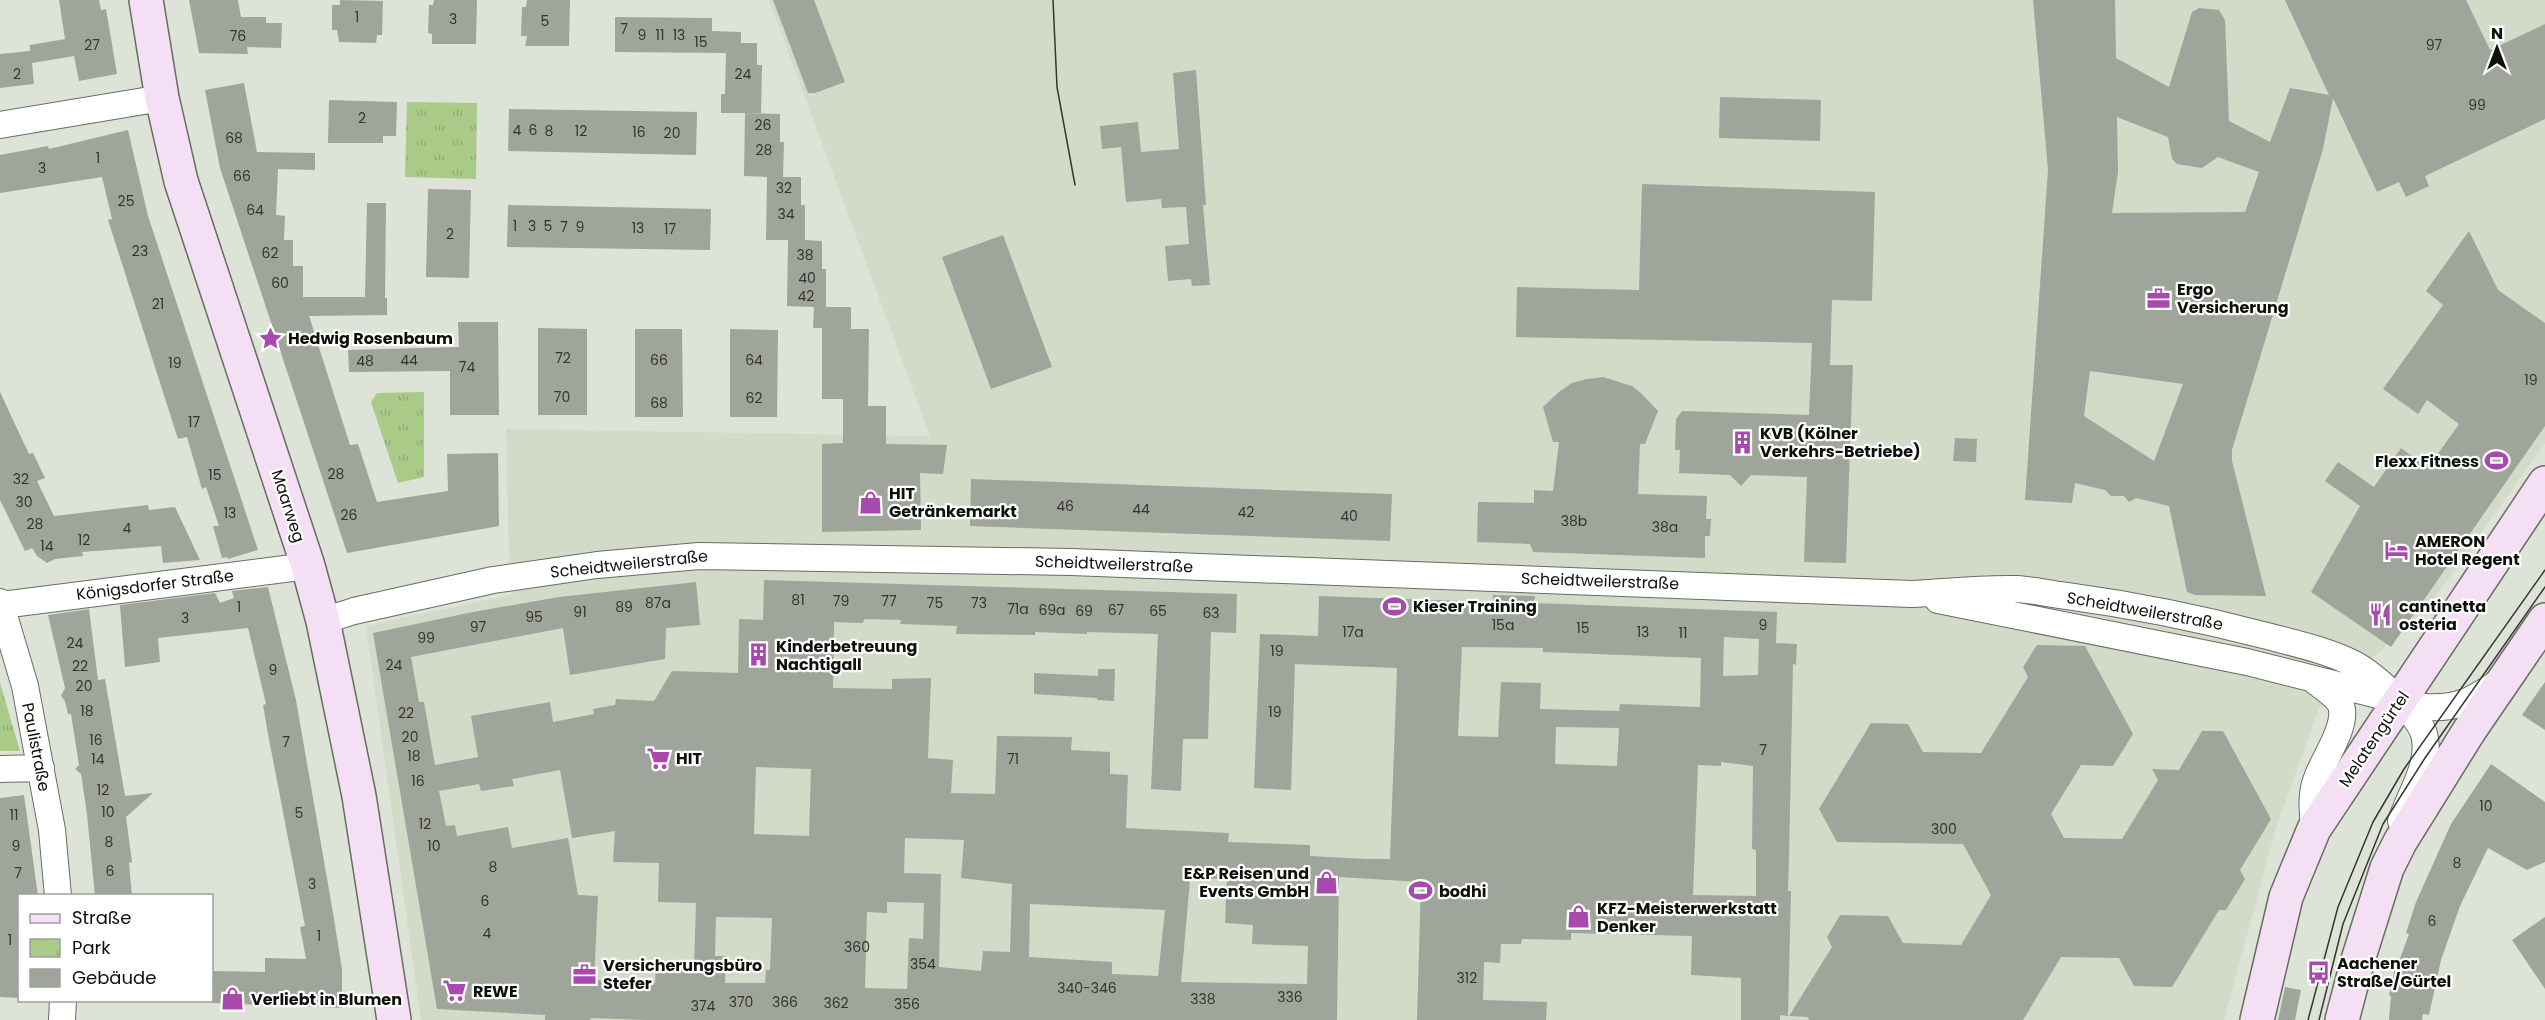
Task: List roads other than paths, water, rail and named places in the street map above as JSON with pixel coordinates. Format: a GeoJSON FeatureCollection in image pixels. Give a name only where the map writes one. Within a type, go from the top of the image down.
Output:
{"type":"FeatureCollection","features":[{"type":"Feature","properties":{"kind":"main road","name":"Maarweg"},"geometry":{"type":"LineString","coordinates":[[146,0],[162,98],[181,181],[308,566],[323,621],[359,796],[394,1020]]}},
{"type":"Feature","properties":{"kind":"main road","name":"Melatengürtel"},"geometry":{"type":"LineString","coordinates":[[2257,1020],[2286,897],[2314,830],[2545,483]]}},
{"type":"Feature","properties":{"kind":"main road"},"geometry":{"type":"LineString","coordinates":[[2342,1020],[2377,894],[2400,842],[2469,732],[2545,620]]}},
{"type":"Feature","properties":{"kind":"street"},"geometry":{"type":"LineString","coordinates":[[0,125],[162,98]]}},
{"type":"Feature","properties":{"kind":"street","name":"Scheidtweilerstraße"},"geometry":{"type":"LineString","coordinates":[[323,621],[354,611],[493,580],[597,565],[699,556],[1071,562],[1912,594],[2018,589],[2109,602],[2205,620],[2295,644],[2352,663],[2370,673],[2388,688],[2420,725],[2425,740],[2425,758],[2400,822],[2400,842]]}},
{"type":"Feature","properties":{"kind":"street","name":"Königsdorfer Straße"},"geometry":{"type":"LineString","coordinates":[[1,603],[308,566]]}},
{"type":"Feature","properties":{"kind":"street","name":"Scheidtweilerstraße"},"geometry":{"type":"LineString","coordinates":[[1912,594],[1988,612],[2114,634],[2228,658],[2425,707],[2448,707],[2476,698],[2506,678]]}},
{"type":"Feature","properties":{"kind":"street","name":"Paulistraße"},"geometry":{"type":"LineString","coordinates":[[1,603],[25,686],[52,830],[58,894]]}},
{"type":"Feature","properties":{"kind":"street","name":"Scheidtweilerstraße"},"geometry":{"type":"LineString","coordinates":[[2370,673],[2397,675],[2424,668]]}},
{"type":"Feature","properties":{"kind":"street","name":"Scheidtweilerstraße"},"geometry":{"type":"LineString","coordinates":[[2314,830],[2312,796],[2316,778],[2343,716],[2340,702],[2315,681]]}},
{"type":"Feature","properties":{"kind":"street"},"geometry":{"type":"LineString","coordinates":[[0,769],[41,768]]}},
{"type":"Feature","properties":{"kind":"street"},"geometry":{"type":"LineString","coordinates":[[62,1020],[63,1002]]}},
{"type":"Feature","properties":{"kind":"tram line"},"geometry":{"type":"LineString","coordinates":[[1053,0],[1057,87],[1075,185]]}},
{"type":"Feature","properties":{"kind":"tram line"},"geometry":{"type":"LineString","coordinates":[[2308,1020],[2338,907],[2373,822],[2404,769],[2545,570]]}},
{"type":"Feature","properties":{"kind":"tram line"},"geometry":{"type":"LineString","coordinates":[[2319,1020],[2343,924],[2383,824],[2425,758],[2545,587]]}},
{"type":"Feature","properties":{"kind":"place","name":"Ergo Versicherung"},"geometry":{"type":"Point","coordinates":[2159,298]}},
{"type":"Feature","properties":{"kind":"place","name":"Hedwig Rosenbaum"},"geometry":{"type":"Point","coordinates":[270,338]}},
{"type":"Feature","properties":{"kind":"place","name":"KVB (Kölner Verkehrs-Betriebe)"},"geometry":{"type":"Point","coordinates":[1742,442]}},
{"type":"Feature","properties":{"kind":"place","name":"Flexx Fitness"},"geometry":{"type":"Point","coordinates":[2497,461]}},
{"type":"Feature","properties":{"kind":"place","name":"HIT Getränkemarkt"},"geometry":{"type":"Point","coordinates":[871,502]}},
{"type":"Feature","properties":{"kind":"place","name":"AMERON Hotel Regent"},"geometry":{"type":"Point","coordinates":[2397,550]}},
{"type":"Feature","properties":{"kind":"place","name":"Kieser Training"},"geometry":{"type":"Point","coordinates":[1395,606]}},
{"type":"Feature","properties":{"kind":"place","name":"cantinetta osteria"},"geometry":{"type":"Point","coordinates":[2381,615]}},
{"type":"Feature","properties":{"kind":"place","name":"Kinderbetreuung Nachtigall"},"geometry":{"type":"Point","coordinates":[758,655]}},
{"type":"Feature","properties":{"kind":"place","name":"HIT"},"geometry":{"type":"Point","coordinates":[658,758]}},
{"type":"Feature","properties":{"kind":"place","name":"E&P Reisen und Events GmbH"},"geometry":{"type":"Point","coordinates":[1327,882]}},
{"type":"Feature","properties":{"kind":"place","name":"bodhi"},"geometry":{"type":"Point","coordinates":[1421,891]}},
{"type":"Feature","properties":{"kind":"place","name":"KFZ-Meisterwerkstatt Denker"},"geometry":{"type":"Point","coordinates":[1579,917]}},
{"type":"Feature","properties":{"kind":"place","name":"Aachener Straße/Gürtel"},"geometry":{"type":"Point","coordinates":[2319,972]}},
{"type":"Feature","properties":{"kind":"place","name":"Versicherungsbüro Stefer"},"geometry":{"type":"Point","coordinates":[585,974]}},
{"type":"Feature","properties":{"kind":"place","name":"REWE"},"geometry":{"type":"Point","coordinates":[455,991]}},
{"type":"Feature","properties":{"kind":"place","name":"Verliebt in Blumen"},"geometry":{"type":"Point","coordinates":[233,999]}}]}
